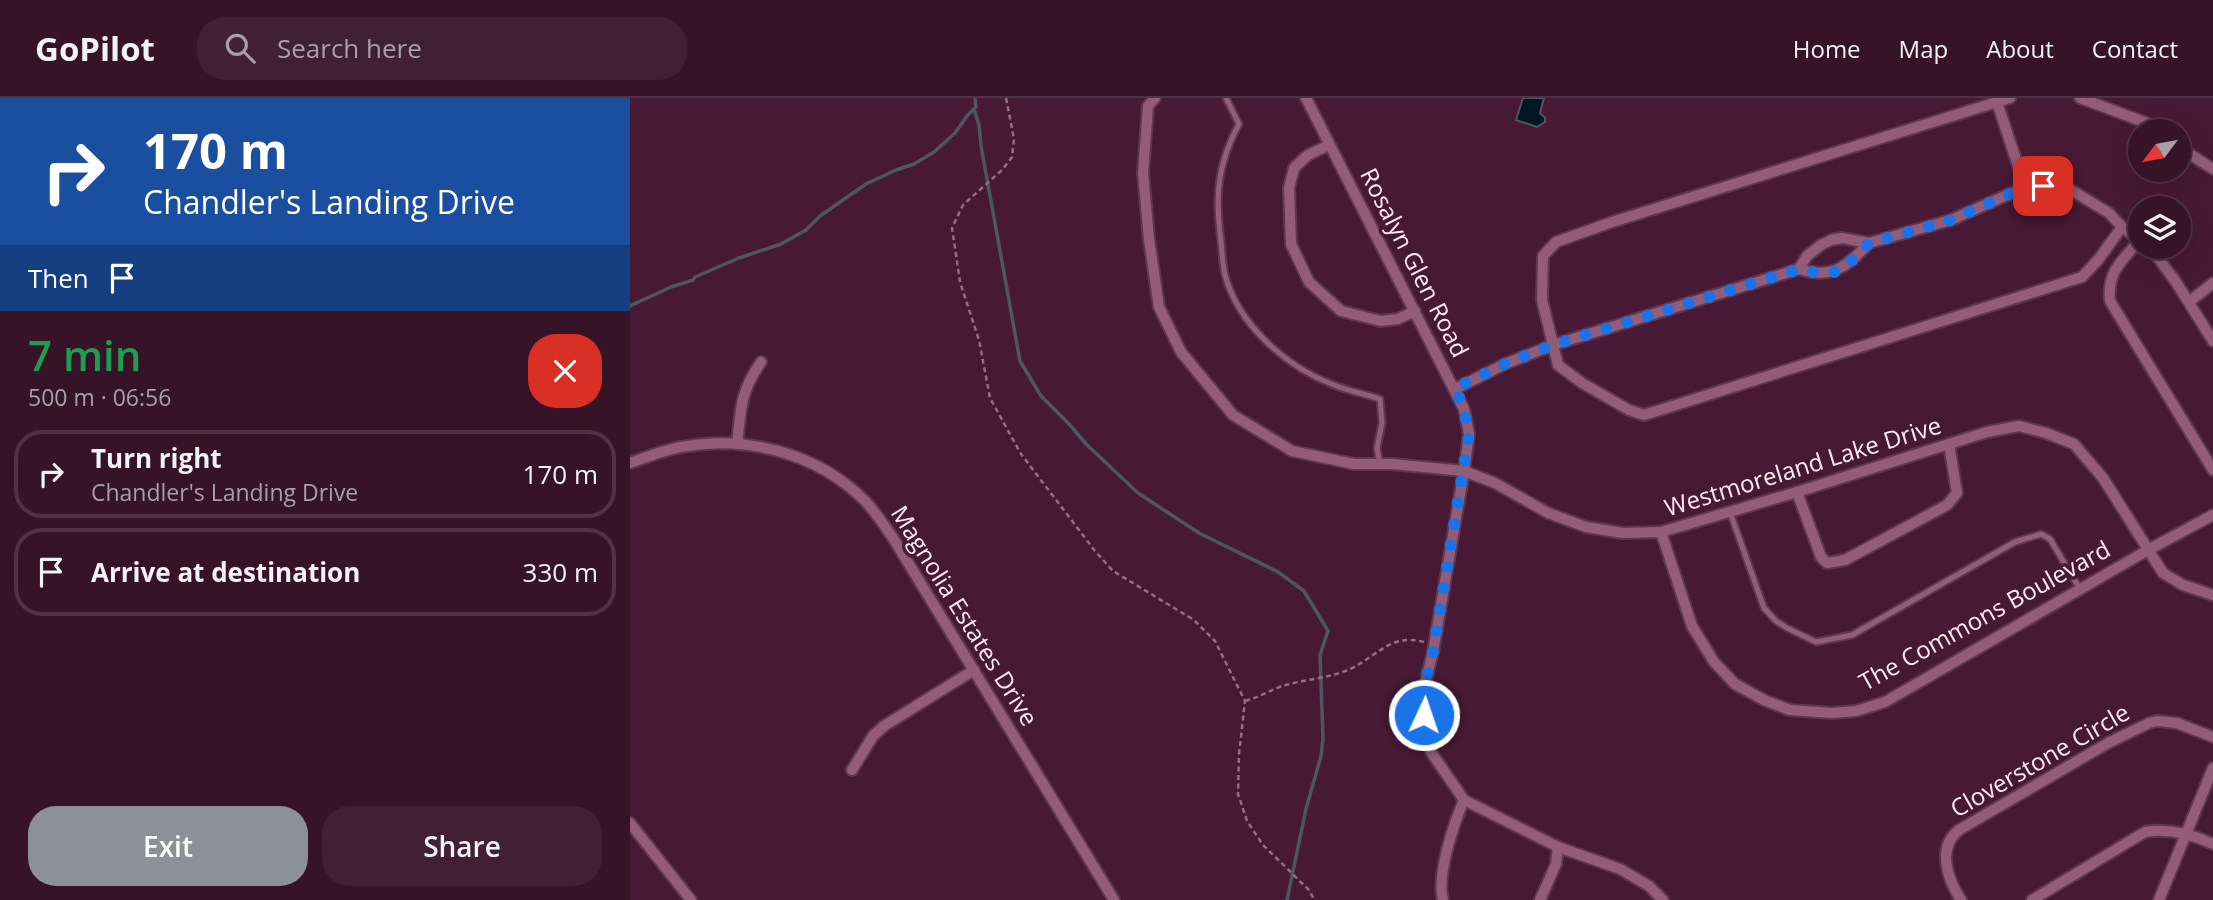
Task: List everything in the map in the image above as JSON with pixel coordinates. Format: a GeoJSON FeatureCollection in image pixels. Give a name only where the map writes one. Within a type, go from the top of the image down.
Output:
{"type":"FeatureCollection","features":[{"type":"Feature","properties":{"kind":"street","name":"Westmoreland Lake Drive"},"geometry":{"type":"LineString","coordinates":[[1155,98],[1149,106],[1143,173],[1159,307],[1181,352],[1233,415],[1292,452],[1354,464],[1464,471],[1495,483],[1548,513],[1586,527],[1623,533],[1661,532],[1987,432],[2019,426],[2074,444],[2103,478],[2162,573],[2183,585],[2213,595]]}},
{"type":"Feature","properties":{"kind":"street","name":"Rosalyn Glen Road"},"geometry":{"type":"LineString","coordinates":[[1306,98],[1455,388],[1464,409],[1469,435],[1434,644],[1421,699],[1431,751],[1464,800],[1558,847],[1620,869],[1649,886],[1663,900]]}},
{"type":"Feature","properties":{"kind":"street"},"geometry":{"type":"LineString","coordinates":[[2010,98],[1612,222],[1556,243],[1543,256],[1542,300],[1558,365],[1629,410],[1644,415],[2082,277],[2122,227]]}},
{"type":"Feature","properties":{"kind":"street"},"geometry":{"type":"LineString","coordinates":[[2080,98],[2136,119]]}},
{"type":"Feature","properties":{"kind":"street"},"geometry":{"type":"LineString","coordinates":[[1997,102],[2025,187]]}},
{"type":"Feature","properties":{"kind":"street"},"geometry":{"type":"LineString","coordinates":[[1329,145],[1308,155],[1294,168],[1289,188],[1291,244],[1309,282],[1341,311],[1381,321],[1398,319],[1415,312]]}},
{"type":"Feature","properties":{"kind":"street"},"geometry":{"type":"LineString","coordinates":[[2191,155],[2213,169]]}},
{"type":"Feature","properties":{"kind":"street"},"geometry":{"type":"LineString","coordinates":[[1799,269],[1807,256],[1831,240],[1843,238],[1869,243],[1951,220],[2025,187],[2061,184],[2109,213],[2128,231]]}},
{"type":"Feature","properties":{"kind":"street"},"geometry":{"type":"LineString","coordinates":[[1455,388],[1553,345],[1799,269],[1809,272],[1835,272],[1844,268],[1869,243]]}},
{"type":"Feature","properties":{"kind":"street"},"geometry":{"type":"LineString","coordinates":[[2128,254],[2112,273],[2108,286],[2110,301],[2213,470]]}},
{"type":"Feature","properties":{"kind":"street"},"geometry":{"type":"LineString","coordinates":[[2159,259],[2213,341]]}},
{"type":"Feature","properties":{"kind":"street"},"geometry":{"type":"LineString","coordinates":[[2189,302],[2213,284]]}},
{"type":"Feature","properties":{"kind":"street"},"geometry":{"type":"LineString","coordinates":[[737,444],[744,392],[761,362]]}},
{"type":"Feature","properties":{"kind":"street","name":"Magnolia Estates Drive"},"geometry":{"type":"LineString","coordinates":[[630,463],[682,446],[737,444],[780,451],[809,462],[841,481],[865,501],[893,538],[1114,900]]}},
{"type":"Feature","properties":{"kind":"street"},"geometry":{"type":"LineString","coordinates":[[1797,492],[1821,557],[1827,563],[1846,559],[1947,505],[1957,493],[1949,444]]}},
{"type":"Feature","properties":{"kind":"street","name":"The Commons Boulevard"},"geometry":{"type":"LineString","coordinates":[[1661,532],[1692,626],[1714,662],[1735,684],[1764,700],[1790,710],[1832,713],[1856,711],[1885,702],[2213,515]]}},
{"type":"Feature","properties":{"kind":"street"},"geometry":{"type":"LineString","coordinates":[[852,770],[873,736],[884,726],[974,670]]}},
{"type":"Feature","properties":{"kind":"street","name":"Cloverstone Circle"},"geometry":{"type":"LineString","coordinates":[[1961,900],[1947,869],[1946,860],[1950,841],[1959,830],[2108,743],[2149,723],[2177,723],[2213,737]]}},
{"type":"Feature","properties":{"kind":"street"},"geometry":{"type":"LineString","coordinates":[[2159,900],[2213,768]]}},
{"type":"Feature","properties":{"kind":"street"},"geometry":{"type":"LineString","coordinates":[[1443,900],[1442,877],[1454,823],[1464,800]]}},
{"type":"Feature","properties":{"kind":"street"},"geometry":{"type":"LineString","coordinates":[[630,823],[670,870],[691,900]]}},
{"type":"Feature","properties":{"kind":"street"},"geometry":{"type":"LineString","coordinates":[[2032,900],[2145,832],[2162,829],[2213,844]]}},
{"type":"Feature","properties":{"kind":"street"},"geometry":{"type":"LineString","coordinates":[[1540,900],[1556,864],[1558,847]]}},
{"type":"Feature","properties":{"kind":"lane"},"geometry":{"type":"LineString","coordinates":[[1226,98],[1239,124],[1221,165],[1219,189],[1219,222],[1225,274],[1234,299],[1249,322],[1274,349],[1293,363],[1334,385],[1380,399],[1382,423],[1377,447],[1380,464]]}},
{"type":"Feature","properties":{"kind":"lane"},"geometry":{"type":"LineString","coordinates":[[1730,512],[1764,608],[1776,621],[1816,642],[1852,635],[2015,542],[2041,534],[2050,539],[2080,589]]}},
{"type":"Feature","properties":{"kind":"path"},"geometry":{"type":"LineString","coordinates":[[1006,98],[1014,139],[1012,157],[1002,170],[963,205],[952,228],[960,282],[979,340],[990,398],[1021,454],[1113,571],[1194,620],[1215,640],[1245,701],[1238,794],[1247,821],[1263,845],[1310,891],[1314,900]]}},
{"type":"Feature","properties":{"kind":"path"},"geometry":{"type":"LineString","coordinates":[[1245,701],[1284,685],[1349,669],[1388,645],[1410,638],[1434,644]]}},
{"type":"Feature","properties":{"kind":"water"},"geometry":{"type":"Polygon","coordinates":[[[1523,98],[1544,98],[1540,113],[1545,122],[1537,127],[1516,120],[1523,98]]]}},
{"type":"Feature","properties":{"kind":"waterway"},"geometry":{"type":"LineString","coordinates":[[630,306],[739,258],[781,244],[806,230],[820,216],[866,184],[914,164],[934,152],[955,133],[976,107],[975,98]]}},
{"type":"Feature","properties":{"kind":"waterway"},"geometry":{"type":"LineString","coordinates":[[974,109],[1020,361],[1041,396],[1086,444],[1138,493],[1199,533],[1278,572],[1304,591],[1328,631],[1320,655],[1323,739],[1321,756],[1306,809],[1287,900]]}},
{"type":"Feature","properties":{"kind":"route"},"geometry":{"type":"LineString","coordinates":[[1424,715],[1421,699],[1433,652],[1469,435],[1464,409],[1455,388],[1553,345],[1799,269],[1809,272],[1835,272],[1844,268],[1869,243],[1951,220],[2025,187],[2043,186]]}}]}
